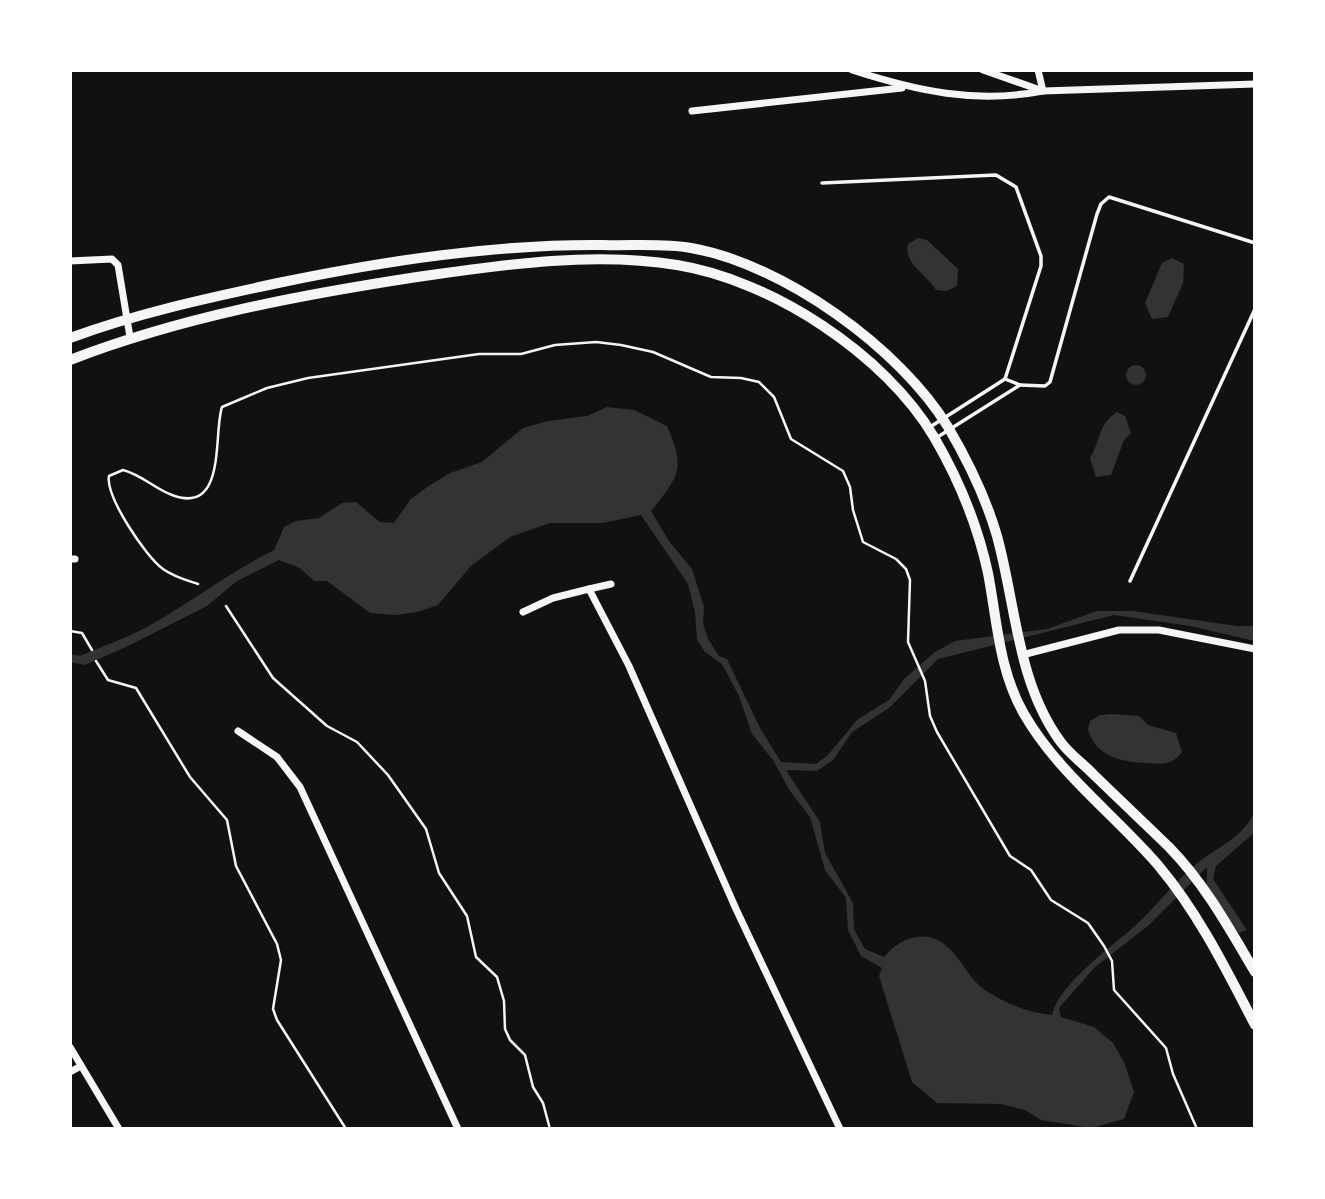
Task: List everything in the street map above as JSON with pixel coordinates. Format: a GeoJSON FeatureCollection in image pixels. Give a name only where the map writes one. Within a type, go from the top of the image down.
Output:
{"type":"FeatureCollection","features":[{"type":"Feature","properties":{"kind":"street"},"geometry":{"type":"LineString","coordinates":[[852,70],[906,88],[988,98],[1043,90],[1255,84]]}},
{"type":"Feature","properties":{"kind":"street"},"geometry":{"type":"LineString","coordinates":[[983,70],[1043,90]]}},
{"type":"Feature","properties":{"kind":"street"},"geometry":{"type":"LineString","coordinates":[[1038,70],[1043,90]]}},
{"type":"Feature","properties":{"kind":"street"},"geometry":{"type":"LineString","coordinates":[[692,111],[906,88]]}},
{"type":"Feature","properties":{"kind":"street"},"geometry":{"type":"LineString","coordinates":[[70,338],[125,318],[343,270],[442,255],[530,246],[639,246],[691,248],[738,261],[828,310],[872,342],[919,388],[943,419],[975,477],[997,536],[1028,674],[1060,742],[1173,851],[1210,897],[1255,972]]}},
{"type":"Feature","properties":{"kind":"street"},"geometry":{"type":"LineString","coordinates":[[442,255],[445,273]]}},
{"type":"Feature","properties":{"kind":"street"},"geometry":{"type":"LineString","coordinates":[[70,261],[101,258],[112,259],[118,265],[130,337]]}},
{"type":"Feature","properties":{"kind":"street"},"geometry":{"type":"LineString","coordinates":[[70,360],[130,337],[297,297],[445,273],[590,260],[675,264],[721,275],[812,319],[858,351],[898,390],[935,439],[976,529],[996,618],[1002,659],[1020,708],[1046,751],[1156,863],[1194,910],[1255,1025]]}},
{"type":"Feature","properties":{"kind":"street"},"geometry":{"type":"LineString","coordinates":[[523,612],[554,598],[611,584]]}},
{"type":"Feature","properties":{"kind":"street"},"geometry":{"type":"LineString","coordinates":[[589,589],[629,666],[737,909],[840,1129]]}},
{"type":"Feature","properties":{"kind":"street"},"geometry":{"type":"LineString","coordinates":[[1022,654],[1119,630],[1159,630],[1255,649]]}},
{"type":"Feature","properties":{"kind":"street"},"geometry":{"type":"LineString","coordinates":[[1011,682],[1028,674]]}},
{"type":"Feature","properties":{"kind":"street"},"geometry":{"type":"LineString","coordinates":[[238,731],[277,757],[300,787],[458,1129]]}},
{"type":"Feature","properties":{"kind":"street"},"geometry":{"type":"LineString","coordinates":[[70,1047],[119,1129]]}},
{"type":"Feature","properties":{"kind":"street"},"geometry":{"type":"LineString","coordinates":[[70,1072],[81,1066]]}},
{"type":"Feature","properties":{"kind":"lane"},"geometry":{"type":"LineString","coordinates":[[822,183],[996,175],[1017,187],[1041,256],[1041,266],[1004,379],[928,428]]}},
{"type":"Feature","properties":{"kind":"lane"},"geometry":{"type":"LineString","coordinates":[[1004,379],[1020,385],[1045,386],[1050,382],[1097,214],[1101,204],[1109,197],[1255,243]]}},
{"type":"Feature","properties":{"kind":"lane"},"geometry":{"type":"LineString","coordinates":[[1130,581],[1255,309]]}},
{"type":"Feature","properties":{"kind":"lane"},"geometry":{"type":"LineString","coordinates":[[935,439],[1020,385]]}},
{"type":"Feature","properties":{"kind":"path"},"geometry":{"type":"LineString","coordinates":[[198,584],[176,577],[160,567],[110,495],[109,476],[123,470],[134,473],[173,496],[197,496],[209,487],[213,476],[222,407],[267,388],[308,378],[455,357],[521,354],[555,345],[596,342],[653,352],[710,377],[741,378],[759,382],[774,397],[791,439],[843,471],[850,487],[858,531],[863,542],[896,559],[906,569],[910,580],[908,642],[925,681],[930,716],[937,732],[1010,856],[1031,870],[1051,900],[1088,923],[1104,946],[1112,961],[1114,990],[1166,1048],[1173,1074],[1183,1090],[1198,1129]]}},
{"type":"Feature","properties":{"kind":"path"},"geometry":{"type":"LineString","coordinates":[[226,606],[261,665],[327,726],[357,741],[388,775],[426,830],[439,873],[467,916],[476,957],[497,977],[501,988],[505,1029],[510,1040],[525,1055],[533,1087],[542,1103],[550,1129]]}},
{"type":"Feature","properties":{"kind":"path"},"geometry":{"type":"LineString","coordinates":[[70,631],[82,633],[92,650]]}},
{"type":"Feature","properties":{"kind":"path"},"geometry":{"type":"LineString","coordinates":[[96,661],[108,680],[136,688],[190,777],[227,820],[236,866],[277,944],[281,960],[273,1009],[277,1020],[345,1129]]}},
{"type":"Feature","properties":{"kind":"shaded area"},"geometry":{"type":"Polygon","coordinates":[[[918,238],[927,240],[958,269],[957,286],[946,291],[936,290],[912,263],[907,251],[908,244],[918,238]]]}},
{"type":"Feature","properties":{"kind":"shaded area"},"geometry":{"type":"Polygon","coordinates":[[[1172,258],[1184,264],[1183,283],[1168,317],[1152,319],[1145,303],[1162,263],[1172,258]]]}},
{"type":"Feature","properties":{"kind":"shaded area"},"geometry":{"type":"Polygon","coordinates":[[[1136,365],[1143,368],[1146,375],[1143,382],[1136,385],[1129,382],[1126,375],[1129,368],[1136,365]]]}},
{"type":"Feature","properties":{"kind":"shaded area"},"geometry":{"type":"Polygon","coordinates":[[[607,407],[634,410],[667,426],[676,452],[677,472],[651,511],[669,541],[692,569],[704,607],[703,623],[708,639],[719,656],[727,659],[760,728],[781,762],[816,764],[828,755],[858,719],[889,700],[904,679],[935,652],[955,641],[1047,629],[1097,611],[1133,611],[1237,626],[1255,626],[1255,641],[1190,626],[1114,615],[938,659],[889,708],[852,732],[833,760],[817,771],[786,770],[820,822],[825,853],[853,903],[854,929],[865,949],[884,957],[906,940],[915,937],[933,938],[950,949],[985,990],[1017,1007],[1052,1015],[1065,990],[1076,978],[1143,918],[1185,874],[1236,836],[1255,810],[1255,832],[1216,866],[1213,879],[1247,930],[1239,933],[1207,891],[1207,867],[1149,925],[1095,967],[1059,1008],[1061,1017],[1094,1027],[1113,1043],[1124,1062],[1134,1092],[1124,1119],[1091,1128],[1041,1120],[1025,1110],[1001,1104],[937,1103],[912,1082],[879,976],[882,968],[861,956],[848,930],[846,898],[825,870],[810,817],[790,791],[773,760],[752,734],[739,696],[722,664],[705,652],[697,640],[695,612],[688,584],[641,515],[603,523],[550,523],[510,537],[471,566],[438,605],[396,615],[370,613],[327,581],[314,581],[300,568],[279,560],[237,581],[207,606],[126,647],[85,665],[70,662],[70,654],[80,656],[145,628],[274,550],[284,527],[296,521],[319,518],[342,503],[356,502],[380,522],[394,523],[410,500],[427,487],[450,473],[482,462],[523,428],[548,421],[587,416],[607,407]]]}},
{"type":"Feature","properties":{"kind":"shaded area"},"geometry":{"type":"Polygon","coordinates":[[[1117,412],[1125,416],[1131,433],[1124,440],[1111,475],[1096,477],[1090,458],[1103,427],[1117,412]]]}},
{"type":"Feature","properties":{"kind":"shaded area"},"geometry":{"type":"Polygon","coordinates":[[[1100,715],[1139,716],[1148,725],[1176,733],[1182,752],[1174,760],[1162,764],[1128,761],[1111,756],[1097,746],[1088,730],[1090,721],[1100,715]]]}}]}
